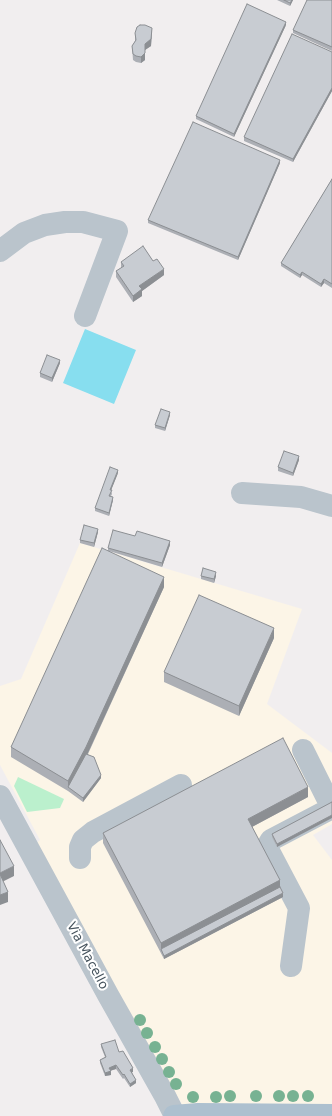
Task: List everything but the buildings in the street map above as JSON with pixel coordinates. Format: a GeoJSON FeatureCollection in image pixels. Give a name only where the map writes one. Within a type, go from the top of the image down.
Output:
{"type":"FeatureCollection","features":[{"type":"Feature","properties":{"kind":"main road"},"geometry":{"type":"LineString","coordinates":[[174,1116],[198,1114],[332,1115]]}},
{"type":"Feature","properties":{"kind":"street"},"geometry":{"type":"LineString","coordinates":[[0,251],[24,233],[45,225],[83,222],[117,231],[85,316]]}},
{"type":"Feature","properties":{"kind":"street"},"geometry":{"type":"LineString","coordinates":[[242,493],[301,497],[332,506]]}},
{"type":"Feature","properties":{"kind":"street"},"geometry":{"type":"LineString","coordinates":[[291,966],[299,908],[269,851],[268,845],[271,840],[332,808],[303,750]]}},
{"type":"Feature","properties":{"kind":"street"},"geometry":{"type":"LineString","coordinates":[[80,858],[80,847],[83,840],[93,832],[181,785]]}},
{"type":"Feature","properties":{"kind":"street","name":"Via Macello"},"geometry":{"type":"LineString","coordinates":[[0,796],[108,995],[165,1096],[174,1116]]}},
{"type":"Feature","properties":{"kind":"shaded area"},"geometry":{"type":"Polygon","coordinates":[[[80,543],[302,609],[267,704],[332,753],[332,824],[313,835],[332,860],[332,1107],[183,1106],[110,982],[36,843],[40,840],[0,765],[0,686],[21,679],[80,543]]]}},
{"type":"Feature","properties":{"kind":"green space"},"geometry":{"type":"Polygon","coordinates":[[[18,777],[64,799],[60,808],[27,812],[14,786],[18,777]]]}},
{"type":"Feature","properties":{"kind":"water"},"geometry":{"type":"Polygon","coordinates":[[[85,329],[136,350],[114,404],[63,383],[85,329]]]}}]}
